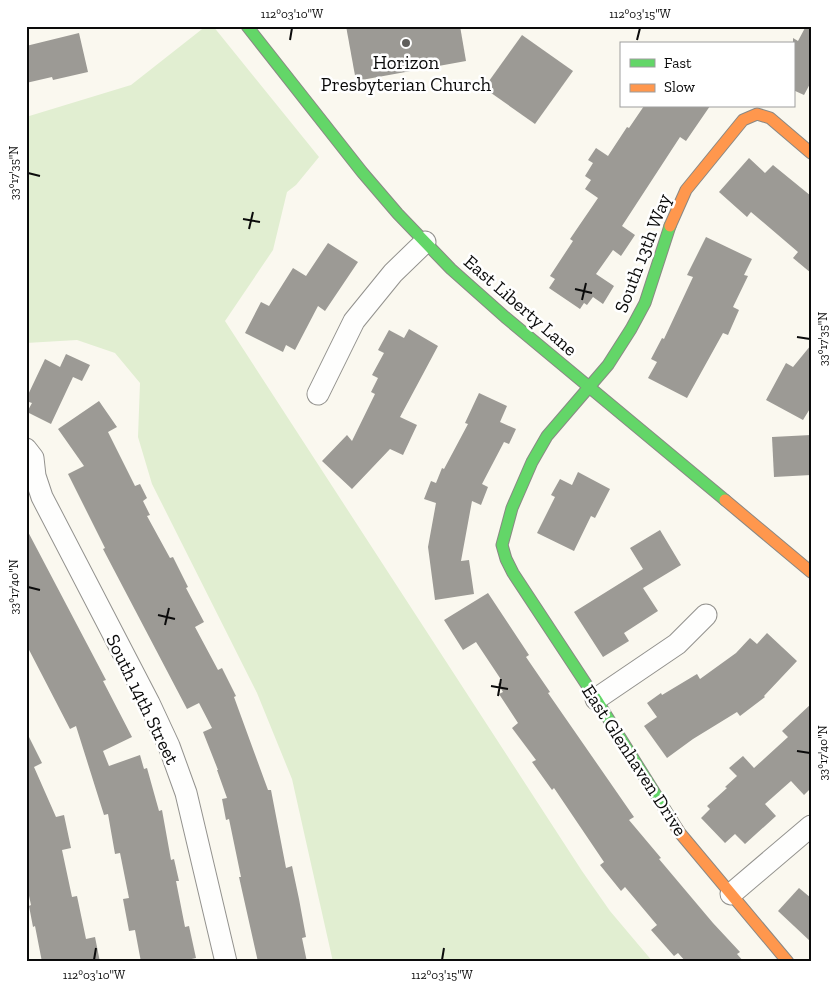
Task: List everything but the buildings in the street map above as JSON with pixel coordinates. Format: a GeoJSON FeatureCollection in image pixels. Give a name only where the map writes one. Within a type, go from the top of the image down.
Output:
{"type":"FeatureCollection","features":[{"type":"Feature","properties":{"kind":"street","name":"East Liberty Lane"},"geometry":{"type":"LineString","coordinates":[[247,26],[362,172],[398,214],[451,269],[505,317],[811,572]]}},
{"type":"Feature","properties":{"kind":"street","name":"South 13th Way"},"geometry":{"type":"LineString","coordinates":[[502,545],[512,508],[532,462],[547,436],[608,364],[631,330],[645,303],[672,220],[686,190],[744,120],[757,114],[770,118],[811,154]]}},
{"type":"Feature","properties":{"kind":"street"},"geometry":{"type":"LineString","coordinates":[[318,394],[354,321],[393,273],[425,242]]}},
{"type":"Feature","properties":{"kind":"street","name":"South 14th Street"},"geometry":{"type":"LineString","coordinates":[[26,449],[33,458],[35,476],[42,497],[170,746],[186,793],[226,962]]}},
{"type":"Feature","properties":{"kind":"street","name":"East Glenhaven Drive"},"geometry":{"type":"LineString","coordinates":[[502,545],[513,573],[596,699],[680,833],[788,962]]}},
{"type":"Feature","properties":{"kind":"street"},"geometry":{"type":"LineString","coordinates":[[596,699],[677,644],[706,615]]}},
{"type":"Feature","properties":{"kind":"street"},"geometry":{"type":"LineString","coordinates":[[731,894],[811,826]]}},
{"type":"Feature","properties":{"kind":"green space"},"geometry":{"type":"Polygon","coordinates":[[[206,26],[213,26],[319,157],[296,185],[287,192],[273,250],[225,321],[582,871],[610,911],[653,962],[333,962],[292,779],[257,693],[152,484],[138,437],[140,383],[115,353],[77,340],[26,343],[26,117],[131,85],[206,26]]]}},
{"type":"Feature","properties":{"kind":"traffic: fast"},"geometry":{"type":"LineString","coordinates":[[247,26],[362,172],[398,214],[451,269],[505,317],[725,500]]}},
{"type":"Feature","properties":{"kind":"traffic: fast"},"geometry":{"type":"LineString","coordinates":[[670,226],[645,303],[608,365],[547,436],[532,462],[512,508],[502,545],[513,573],[596,699],[671,819]]}},
{"type":"Feature","properties":{"kind":"traffic: slow"},"geometry":{"type":"LineString","coordinates":[[670,226],[686,190],[743,120],[757,114],[770,118],[811,153]]}},
{"type":"Feature","properties":{"kind":"traffic: slow"},"geometry":{"type":"LineString","coordinates":[[725,500],[811,572]]}},
{"type":"Feature","properties":{"kind":"traffic: slow"},"geometry":{"type":"LineString","coordinates":[[671,819],[680,833],[788,962]]}},
{"type":"Feature","properties":{"kind":"place","name":"Horizon Presbyterian Church"},"geometry":{"type":"Point","coordinates":[406,43]}}]}
